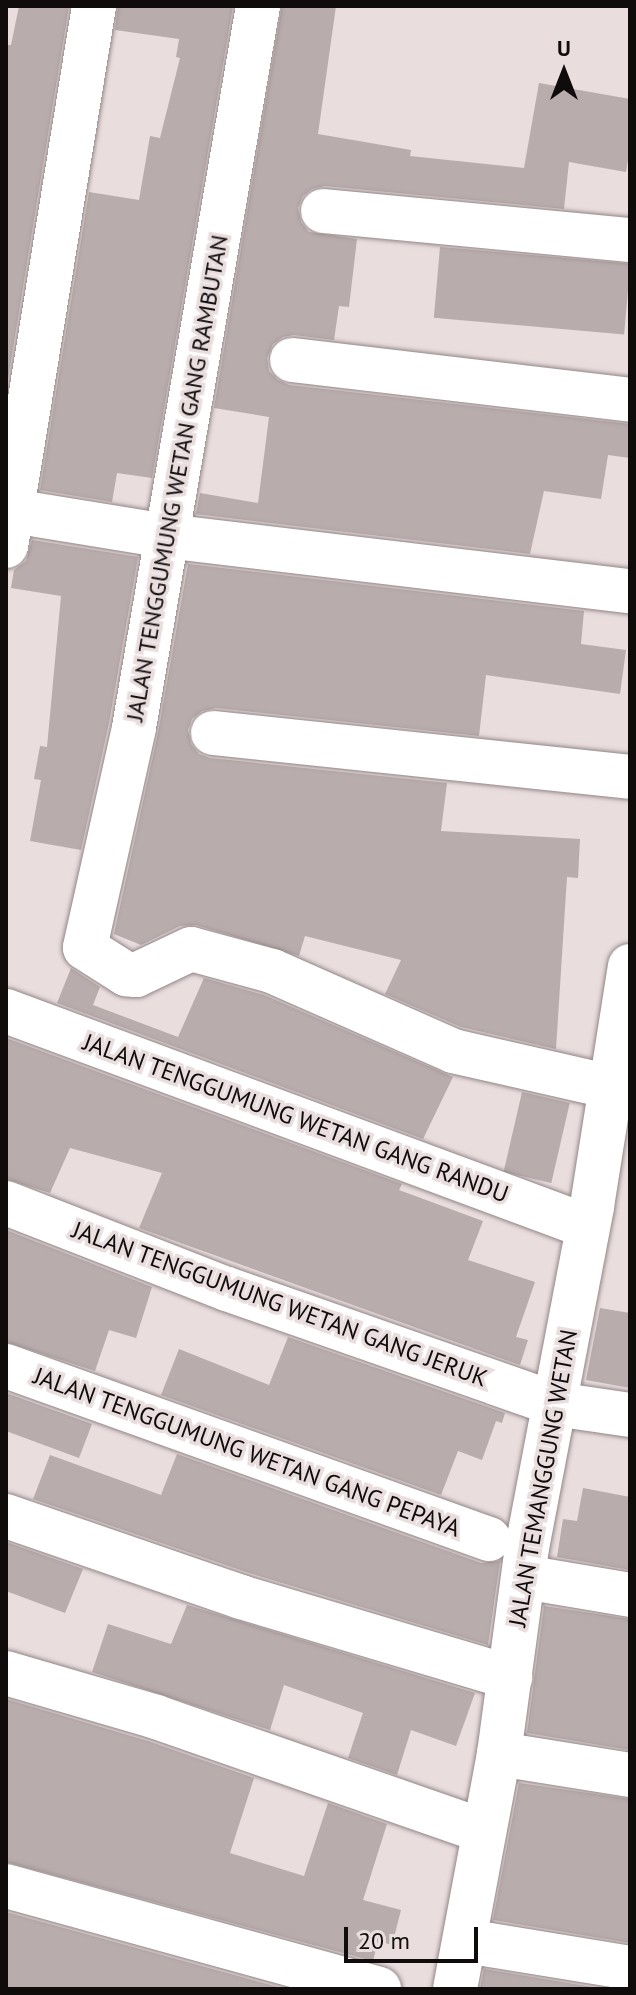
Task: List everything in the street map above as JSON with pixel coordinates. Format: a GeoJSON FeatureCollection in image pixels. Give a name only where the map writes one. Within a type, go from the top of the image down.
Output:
{"type":"FeatureCollection","features":[{"type":"Feature","properties":{"kind":"street"},"geometry":{"type":"LineString","coordinates":[[94,6],[8,522],[166,536],[630,591]]}},
{"type":"Feature","properties":{"kind":"street","name":"JALAN TENGGUMUNG WETAN GANG RAMBUTAN"},"geometry":{"type":"LineString","coordinates":[[258,6],[134,728],[85,948],[126,974],[136,975],[191,949],[218,956],[272,971],[453,1051],[592,1082]]}},
{"type":"Feature","properties":{"kind":"street"},"geometry":{"type":"LineString","coordinates":[[323,211],[630,240]]}},
{"type":"Feature","properties":{"kind":"street"},"geometry":{"type":"LineString","coordinates":[[292,360],[630,400]]}},
{"type":"Feature","properties":{"kind":"street"},"geometry":{"type":"LineString","coordinates":[[213,733],[630,777]]}},
{"type":"Feature","properties":{"kind":"street","name":"JALAN TEMANGGUNG WETAN"},"geometry":{"type":"LineString","coordinates":[[455,1989],[466,1941],[467,1825],[499,1754],[482,1668],[511,1552],[542,1399],[588,1216],[592,1082],[626,1018],[630,966]]}},
{"type":"Feature","properties":{"kind":"street","name":"JALAN TENGGUMUNG WETAN GANG RANDU"},"geometry":{"type":"LineString","coordinates":[[6,1011],[588,1216]]}},
{"type":"Feature","properties":{"kind":"street","name":"JALAN TENGGUMUNG WETAN GANG JERUK"},"geometry":{"type":"LineString","coordinates":[[6,1203],[227,1289],[542,1399],[630,1415]]}},
{"type":"Feature","properties":{"kind":"street","name":"JALAN TENGGUMUNG WETAN GANG PEPAYA"},"geometry":{"type":"LineString","coordinates":[[6,1366],[630,1595]]}},
{"type":"Feature","properties":{"kind":"street"},"geometry":{"type":"LineString","coordinates":[[6,1516],[241,1597],[482,1668]]}},
{"type":"Feature","properties":{"kind":"street"},"geometry":{"type":"LineString","coordinates":[[6,1673],[156,1717],[467,1825]]}},
{"type":"Feature","properties":{"kind":"street"},"geometry":{"type":"LineString","coordinates":[[499,1754],[630,1775]]}},
{"type":"Feature","properties":{"kind":"street"},"geometry":{"type":"LineString","coordinates":[[6,1886],[379,1989]]}},
{"type":"Feature","properties":{"kind":"street"},"geometry":{"type":"LineString","coordinates":[[466,1941],[630,1968]]}},
{"type":"Feature","properties":{"kind":"building"},"geometry":{"type":"Polygon","coordinates":[[[19,6],[69,6],[6,391],[6,45],[11,45],[19,6]]]}},
{"type":"Feature","properties":{"kind":"building"},"geometry":{"type":"Polygon","coordinates":[[[118,6],[233,6],[152,478],[117,473],[112,502],[40,490],[89,192],[139,200],[150,136],[160,138],[180,58],[176,57],[179,39],[115,30],[118,6]]]}},
{"type":"Feature","properties":{"kind":"building"},"geometry":{"type":"Polygon","coordinates":[[[282,6],[336,6],[318,134],[411,150],[410,156],[524,168],[539,83],[630,99],[630,147],[626,172],[569,162],[564,209],[325,186],[312,189],[303,196],[298,208],[301,222],[309,232],[357,239],[349,307],[339,306],[334,340],[294,335],[283,337],[273,344],[267,358],[269,371],[278,380],[289,385],[630,424],[630,458],[608,455],[601,499],[544,491],[530,554],[196,514],[200,493],[258,503],[269,417],[214,408],[282,6]]]}},
{"type":"Feature","properties":{"kind":"building"},"geometry":{"type":"Polygon","coordinates":[[[440,247],[630,264],[624,334],[434,318],[440,247]]]}},
{"type":"Feature","properties":{"kind":"building"},"geometry":{"type":"Polygon","coordinates":[[[32,540],[138,557],[109,723],[81,850],[30,841],[41,780],[34,779],[40,746],[47,747],[61,596],[11,588],[14,570],[26,561],[32,540]]]}},
{"type":"Feature","properties":{"kind":"building"},"geometry":{"type":"Polygon","coordinates":[[[188,564],[584,611],[581,644],[626,650],[620,694],[486,675],[479,736],[216,708],[202,711],[192,719],[188,730],[191,744],[199,754],[210,758],[447,783],[441,831],[580,839],[578,878],[567,877],[556,1049],[461,1027],[385,994],[401,960],[305,936],[299,956],[196,925],[180,926],[141,945],[114,934],[158,733],[188,564]]]}},
{"type":"Feature","properties":{"kind":"building"},"geometry":{"type":"Polygon","coordinates":[[[71,968],[100,987],[93,1005],[178,1037],[204,978],[264,995],[453,1077],[423,1139],[57,1003],[71,968]]]}},
{"type":"Feature","properties":{"kind":"building"},"geometry":{"type":"Polygon","coordinates":[[[6,1038],[402,1184],[399,1190],[483,1221],[468,1260],[535,1282],[516,1337],[528,1340],[520,1365],[139,1228],[162,1173],[70,1148],[50,1193],[6,1179],[6,1038]]]}},
{"type":"Feature","properties":{"kind":"building"},"geometry":{"type":"Polygon","coordinates":[[[522,1092],[570,1103],[551,1183],[504,1172],[522,1092]]]}},
{"type":"Feature","properties":{"kind":"building"},"geometry":{"type":"Polygon","coordinates":[[[6,1230],[152,1287],[136,1338],[109,1330],[95,1371],[6,1342],[6,1230]]]}},
{"type":"Feature","properties":{"kind":"building"},"geometry":{"type":"Polygon","coordinates":[[[600,1308],[630,1313],[630,1388],[586,1380],[600,1308]]]}},
{"type":"Feature","properties":{"kind":"building"},"geometry":{"type":"Polygon","coordinates":[[[288,1337],[505,1413],[502,1423],[496,1421],[482,1460],[458,1451],[441,1495],[161,1395],[179,1349],[269,1385],[288,1337]]]}},
{"type":"Feature","properties":{"kind":"building"},"geometry":{"type":"Polygon","coordinates":[[[6,1393],[92,1424],[79,1458],[6,1431],[6,1393]]]}},
{"type":"Feature","properties":{"kind":"building"},"geometry":{"type":"Polygon","coordinates":[[[177,1454],[481,1563],[500,1561],[488,1645],[249,1573],[33,1499],[50,1455],[161,1495],[177,1454]]]}},
{"type":"Feature","properties":{"kind":"building"},"geometry":{"type":"Polygon","coordinates":[[[583,1488],[630,1497],[630,1570],[557,1557],[563,1519],[577,1521],[583,1488]]]}},
{"type":"Feature","properties":{"kind":"building"},"geometry":{"type":"Polygon","coordinates":[[[6,1542],[83,1569],[65,1613],[6,1591],[6,1542]]]}},
{"type":"Feature","properties":{"kind":"building"},"geometry":{"type":"Polygon","coordinates":[[[187,1605],[475,1693],[456,1746],[411,1730],[397,1775],[348,1758],[363,1713],[284,1685],[270,1730],[92,1672],[108,1624],[171,1644],[187,1605]]]}},
{"type":"Feature","properties":{"kind":"building"},"geometry":{"type":"Polygon","coordinates":[[[544,1606],[630,1619],[630,1750],[527,1733],[544,1606]]]}},
{"type":"Feature","properties":{"kind":"building"},"geometry":{"type":"Polygon","coordinates":[[[6,1699],[148,1741],[254,1778],[230,1853],[304,1876],[328,1803],[387,1824],[363,1900],[401,1910],[392,1945],[378,1941],[373,1961],[6,1862],[6,1699]]]}},
{"type":"Feature","properties":{"kind":"building"},"geometry":{"type":"Polygon","coordinates":[[[519,1783],[630,1799],[630,1943],[493,1920],[519,1783]]]}},
{"type":"Feature","properties":{"kind":"building"},"geometry":{"type":"Polygon","coordinates":[[[6,1912],[285,1989],[6,1989],[6,1912]]]}},
{"type":"Feature","properties":{"kind":"building"},"geometry":{"type":"Polygon","coordinates":[[[484,1969],[604,1989],[480,1989],[484,1969]]]}}]}
